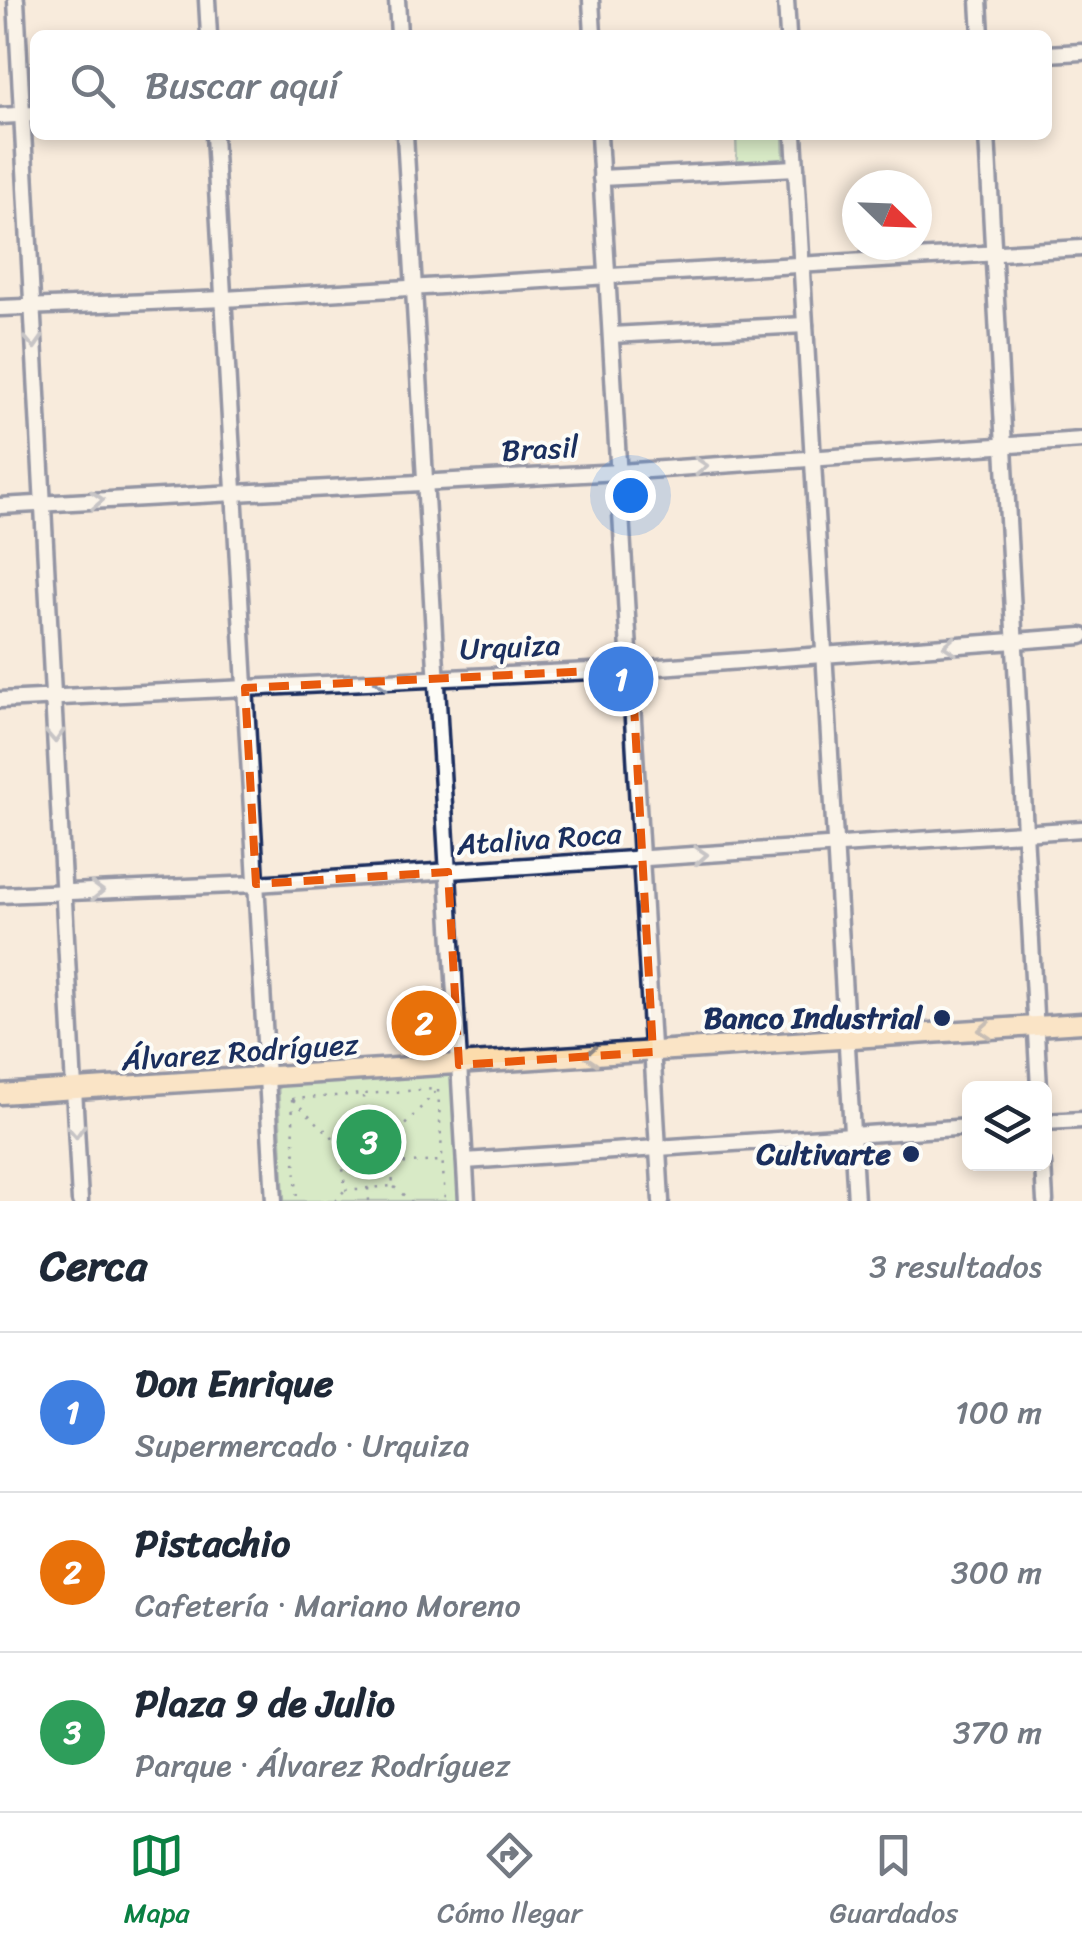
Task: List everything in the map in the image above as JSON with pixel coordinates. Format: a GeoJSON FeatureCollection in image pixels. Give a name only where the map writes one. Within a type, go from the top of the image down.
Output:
{"type":"FeatureCollection","features":[{"type":"Feature","properties":{"kind":"main road","name":"Álvarez Rodríguez"},"geometry":{"type":"LineString","coordinates":[[0,1094],[1082,1023]]}},
{"type":"Feature","properties":{"kind":"street"},"geometry":{"type":"LineString","coordinates":[[16,0],[29,114],[32,306],[80,1201]]}},
{"type":"Feature","properties":{"kind":"street"},"geometry":{"type":"LineString","coordinates":[[207,0],[209,30]]}},
{"type":"Feature","properties":{"kind":"street"},"geometry":{"type":"LineString","coordinates":[[396,0],[399,30]]}},
{"type":"Feature","properties":{"kind":"street"},"geometry":{"type":"LineString","coordinates":[[591,0],[593,30]]}},
{"type":"Feature","properties":{"kind":"street"},"geometry":{"type":"LineString","coordinates":[[786,0],[788,30]]}},
{"type":"Feature","properties":{"kind":"street"},"geometry":{"type":"LineString","coordinates":[[979,0],[981,30]]}},
{"type":"Feature","properties":{"kind":"street"},"geometry":{"type":"LineString","coordinates":[[1052,54],[1082,52]]}},
{"type":"Feature","properties":{"kind":"street"},"geometry":{"type":"LineString","coordinates":[[0,116],[29,114]]}},
{"type":"Feature","properties":{"kind":"street"},"geometry":{"type":"LineString","coordinates":[[214,140],[274,1201]]}},
{"type":"Feature","properties":{"kind":"street"},"geometry":{"type":"LineString","coordinates":[[404,140],[468,1201]]}},
{"type":"Feature","properties":{"kind":"street"},"geometry":{"type":"LineString","coordinates":[[599,140],[661,1201]]}},
{"type":"Feature","properties":{"kind":"street"},"geometry":{"type":"LineString","coordinates":[[794,140],[856,1201]]}},
{"type":"Feature","properties":{"kind":"street"},"geometry":{"type":"LineString","coordinates":[[987,140],[1039,1081]]}},
{"type":"Feature","properties":{"kind":"street"},"geometry":{"type":"LineString","coordinates":[[601,178],[796,168]]}},
{"type":"Feature","properties":{"kind":"street"},"geometry":{"type":"LineString","coordinates":[[0,308],[224,299],[1082,248]]}},
{"type":"Feature","properties":{"kind":"street"},"geometry":{"type":"LineString","coordinates":[[611,335],[805,325]]}},
{"type":"Feature","properties":{"kind":"street","name":"Brasil"},"geometry":{"type":"LineString","coordinates":[[0,506],[620,472],[1082,440]]}},
{"type":"Feature","properties":{"kind":"street","name":"Urquiza"},"geometry":{"type":"LineString","coordinates":[[0,700],[632,668],[1082,636]]}},
{"type":"Feature","properties":{"kind":"street","name":"Ataliva Roca"},"geometry":{"type":"LineString","coordinates":[[0,895],[256,884],[1082,829]]}},
{"type":"Feature","properties":{"kind":"street"},"geometry":{"type":"LineString","coordinates":[[1052,1122],[1082,1120]]}},
{"type":"Feature","properties":{"kind":"street"},"geometry":{"type":"LineString","coordinates":[[465,1161],[962,1128]]}},
{"type":"Feature","properties":{"kind":"street"},"geometry":{"type":"LineString","coordinates":[[1043,1171],[1045,1201]]}},
{"type":"Feature","properties":{"kind":"path"},"geometry":{"type":"LineString","coordinates":[[292,1099],[438,1089]]}},
{"type":"Feature","properties":{"kind":"path"},"geometry":{"type":"LineString","coordinates":[[341,1145],[390,1141],[438,1089]]}},
{"type":"Feature","properties":{"kind":"path"},"geometry":{"type":"LineString","coordinates":[[438,1089],[445,1201]]}},
{"type":"Feature","properties":{"kind":"path"},"geometry":{"type":"LineString","coordinates":[[363,1094],[366,1143]]}},
{"type":"Feature","properties":{"kind":"path"},"geometry":{"type":"LineString","coordinates":[[292,1099],[341,1145],[345,1190]]}},
{"type":"Feature","properties":{"kind":"path"},"geometry":{"type":"LineString","coordinates":[[292,1099],[297,1201]]}},
{"type":"Feature","properties":{"kind":"path"},"geometry":{"type":"LineString","coordinates":[[390,1141],[393,1186],[410,1201]]}},
{"type":"Feature","properties":{"kind":"path"},"geometry":{"type":"LineString","coordinates":[[392,1164],[443,1160]]}},
{"type":"Feature","properties":{"kind":"path"},"geometry":{"type":"LineString","coordinates":[[335,1201],[345,1190],[393,1186]]}},
{"type":"Feature","properties":{"kind":"path"},"geometry":{"type":"LineString","coordinates":[[368,1188],[369,1201]]}},
{"type":"Feature","properties":{"kind":"highlighted area"},"geometry":{"type":"Polygon","coordinates":[[[632,669],[653,1052],[459,1065],[448,872],[256,884],[245,688],[632,669]]]}},
{"type":"Feature","properties":{"kind":"green space"},"geometry":{"type":"Polygon","coordinates":[[[736,140],[783,140],[784,161],[737,164],[736,140]]]}},
{"type":"Feature","properties":{"kind":"green space"},"geometry":{"type":"Polygon","coordinates":[[[454,1072],[461,1201],[284,1201],[278,1083],[454,1072]]]}},
{"type":"Feature","properties":{"kind":"place","name":"Don Enrique"},"geometry":{"type":"Point","coordinates":[621,679]}},
{"type":"Feature","properties":{"kind":"place","name":"Banco Industrial"},"geometry":{"type":"Point","coordinates":[942,1018]}},
{"type":"Feature","properties":{"kind":"place","name":"Pistachio"},"geometry":{"type":"Point","coordinates":[424,1023]}},
{"type":"Feature","properties":{"kind":"place","name":"Plaza 9 de Julio"},"geometry":{"type":"Point","coordinates":[369,1142]}},
{"type":"Feature","properties":{"kind":"place","name":"Cultivarte"},"geometry":{"type":"Point","coordinates":[911,1154]}}]}
